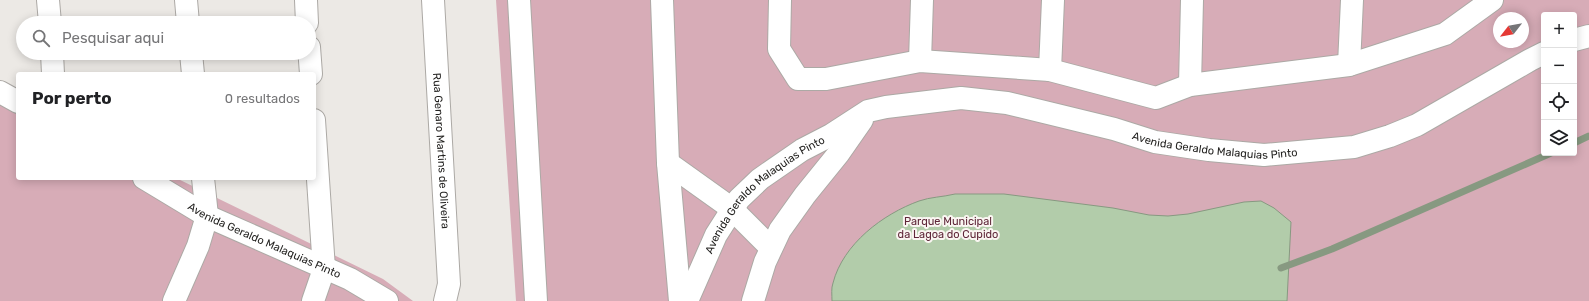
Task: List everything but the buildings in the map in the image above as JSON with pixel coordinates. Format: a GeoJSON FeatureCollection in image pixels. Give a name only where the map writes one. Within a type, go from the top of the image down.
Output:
{"type":"FeatureCollection","features":[{"type":"Feature","properties":{"kind":"street"},"geometry":{"type":"LineString","coordinates":[[48,0],[49,16]]}},
{"type":"Feature","properties":{"kind":"street"},"geometry":{"type":"LineString","coordinates":[[186,0],[187,16]]}},
{"type":"Feature","properties":{"kind":"street"},"geometry":{"type":"LineString","coordinates":[[306,0],[307,16]]}},
{"type":"Feature","properties":{"kind":"street","name":"Rua Genaro Martins de Oliveira"},"geometry":{"type":"LineString","coordinates":[[433,0],[449,284],[445,301]]}},
{"type":"Feature","properties":{"kind":"street"},"geometry":{"type":"LineString","coordinates":[[519,0],[536,301]]}},
{"type":"Feature","properties":{"kind":"street"},"geometry":{"type":"LineString","coordinates":[[662,0],[668,163],[680,301]]}},
{"type":"Feature","properties":{"kind":"street"},"geometry":{"type":"LineString","coordinates":[[780,0],[779,50],[798,79],[826,79],[920,61],[1050,70],[1156,98],[1190,85],[1349,65],[1445,34],[1492,0]]}},
{"type":"Feature","properties":{"kind":"street"},"geometry":{"type":"LineString","coordinates":[[920,61],[922,0]]}},
{"type":"Feature","properties":{"kind":"street"},"geometry":{"type":"LineString","coordinates":[[1050,70],[1053,0]]}},
{"type":"Feature","properties":{"kind":"street"},"geometry":{"type":"LineString","coordinates":[[1190,85],[1192,0]]}},
{"type":"Feature","properties":{"kind":"street"},"geometry":{"type":"LineString","coordinates":[[1349,65],[1352,0]]}},
{"type":"Feature","properties":{"kind":"street"},"geometry":{"type":"LineString","coordinates":[[1577,39],[1589,36]]}},
{"type":"Feature","properties":{"kind":"street","name":"Avenida Geraldo Malaquias Pinto"},"geometry":{"type":"LineString","coordinates":[[687,301],[716,235],[739,199],[760,179],[802,150],[832,135],[868,111],[886,107],[961,98],[1007,103],[1114,129],[1155,142],[1209,150],[1264,155],[1354,147],[1390,136],[1417,125],[1541,54]]}},
{"type":"Feature","properties":{"kind":"street"},"geometry":{"type":"LineString","coordinates":[[52,60],[53,72]]}},
{"type":"Feature","properties":{"kind":"street"},"geometry":{"type":"LineString","coordinates":[[192,60],[193,72]]}},
{"type":"Feature","properties":{"kind":"street"},"geometry":{"type":"LineString","coordinates":[[310,60],[311,72]]}},
{"type":"Feature","properties":{"kind":"street"},"geometry":{"type":"LineString","coordinates":[[0,92],[16,101]]}},
{"type":"Feature","properties":{"kind":"street","name":"Avenida Geraldo Malaquias Pinto"},"geometry":{"type":"LineString","coordinates":[[753,301],[765,262],[780,230],[805,195],[839,153],[868,111]]}},
{"type":"Feature","properties":{"kind":"street"},"geometry":{"type":"LineString","coordinates":[[314,301],[324,269],[316,150]]}},
{"type":"Feature","properties":{"kind":"street"},"geometry":{"type":"LineString","coordinates":[[668,163],[732,208],[771,248]]}},
{"type":"Feature","properties":{"kind":"street","name":"Avenida Geraldo Malaquias Pinto"},"geometry":{"type":"LineString","coordinates":[[147,180],[207,216],[324,269],[350,279],[387,301]]}},
{"type":"Feature","properties":{"kind":"street"},"geometry":{"type":"LineString","coordinates":[[174,301],[198,246],[207,216],[203,180]]}},
{"type":"Feature","properties":{"kind":"green space","name":"Parque Municipal da Lagoa do Cupido"},"geometry":{"type":"Polygon","coordinates":[[[496,0],[1589,0],[1589,301],[516,301],[496,0]]]}},
{"type":"Feature","properties":{"kind":"green space"},"geometry":{"type":"Polygon","coordinates":[[[0,83],[16,92],[16,180],[180,180],[383,279],[413,301],[0,301],[0,83]]]}},
{"type":"Feature","properties":{"kind":"shaded area"},"geometry":{"type":"Polygon","coordinates":[[[955,194],[1004,194],[1113,208],[1149,215],[1168,216],[1188,214],[1244,202],[1261,201],[1274,208],[1291,222],[1287,301],[832,301],[832,285],[838,269],[855,243],[866,232],[892,214],[919,201],[955,194]]]}},
{"type":"Feature","properties":{"kind":"waterway"},"geometry":{"type":"LineString","coordinates":[[1577,142],[1589,136]]}},
{"type":"Feature","properties":{"kind":"waterway"},"geometry":{"type":"LineString","coordinates":[[1281,268],[1332,249],[1544,156]]}}]}
